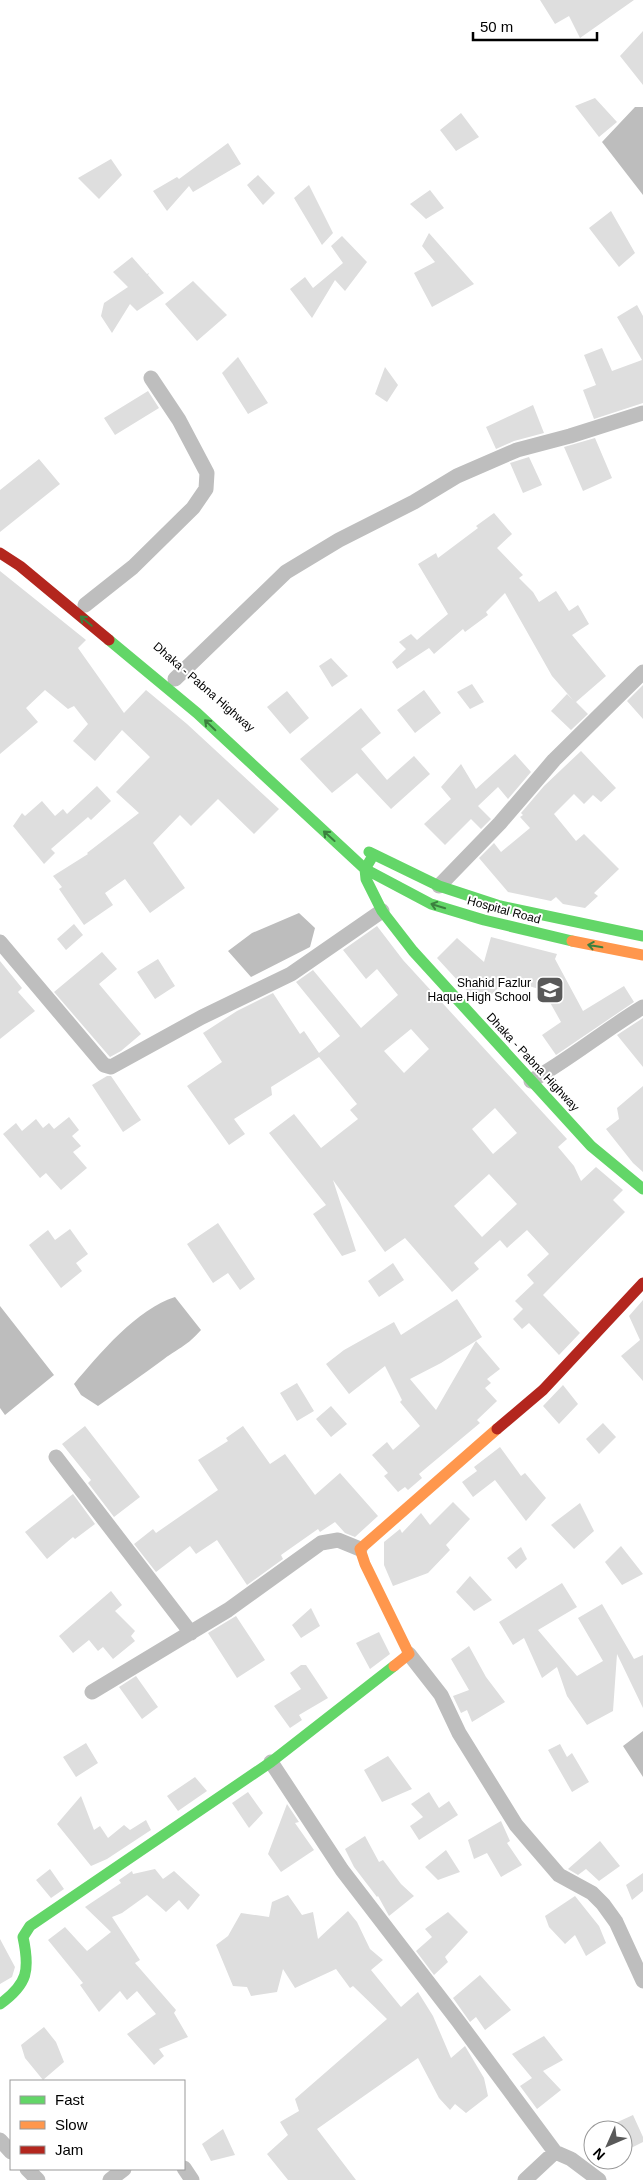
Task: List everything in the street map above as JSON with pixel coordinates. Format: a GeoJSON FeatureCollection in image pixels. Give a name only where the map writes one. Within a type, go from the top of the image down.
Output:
{"type":"FeatureCollection","features":[{"type":"Feature","properties":{"kind":"main road","name":"Dhaka - Pabna Highway"},"geometry":{"type":"LineString","coordinates":[[0,553],[27,572],[197,713],[365,869],[366,879],[382,911],[413,951],[591,1146],[643,1189]]}},
{"type":"Feature","properties":{"kind":"main road"},"geometry":{"type":"LineString","coordinates":[[358,842],[373,855],[365,869]]}},
{"type":"Feature","properties":{"kind":"main road","name":"Hospital Road"},"geometry":{"type":"LineString","coordinates":[[373,855],[439,886],[500,906],[643,936]]}},
{"type":"Feature","properties":{"kind":"main road","name":"Hospital Road"},"geometry":{"type":"LineString","coordinates":[[365,869],[432,904],[484,920],[587,945],[643,955]]}},
{"type":"Feature","properties":{"kind":"main road"},"geometry":{"type":"LineString","coordinates":[[0,2004],[13,1996],[23,1985],[27,1976],[27,1959],[23,1937],[30,1926],[271,1762],[409,1654],[365,1564],[360,1549],[374,1534],[543,1390],[643,1283]]}},
{"type":"Feature","properties":{"kind":"street"},"geometry":{"type":"LineString","coordinates":[[85,605],[133,567],[192,508],[206,490],[207,473],[179,420],[152,378]]}},
{"type":"Feature","properties":{"kind":"street"},"geometry":{"type":"LineString","coordinates":[[175,679],[286,572],[339,540],[414,502],[458,476],[517,450],[570,436],[643,413]]}},
{"type":"Feature","properties":{"kind":"street"},"geometry":{"type":"LineString","coordinates":[[439,886],[500,823],[554,760],[643,672]]}},
{"type":"Feature","properties":{"kind":"street"},"geometry":{"type":"LineString","coordinates":[[0,942],[104,1064],[110,1067],[202,1017],[291,974],[382,911]]}},
{"type":"Feature","properties":{"kind":"street"},"geometry":{"type":"LineString","coordinates":[[531,1081],[555,1068],[643,1006]]}},
{"type":"Feature","properties":{"kind":"street"},"geometry":{"type":"LineString","coordinates":[[56,1457],[191,1633]]}},
{"type":"Feature","properties":{"kind":"street"},"geometry":{"type":"LineString","coordinates":[[92,1692],[228,1610],[320,1543],[338,1540],[360,1549]]}},
{"type":"Feature","properties":{"kind":"street"},"geometry":{"type":"LineString","coordinates":[[409,1654],[441,1695],[459,1733],[516,1825],[559,1875],[574,1885],[592,1893],[603,1904],[616,1922],[642,1973]]}},
{"type":"Feature","properties":{"kind":"street"},"geometry":{"type":"LineString","coordinates":[[271,1762],[342,1870],[458,2020],[555,2152],[571,2158],[599,2180]]}},
{"type":"Feature","properties":{"kind":"street"},"geometry":{"type":"LineString","coordinates":[[0,2140],[10,2151]]}},
{"type":"Feature","properties":{"kind":"street"},"geometry":{"type":"LineString","coordinates":[[525,2180],[555,2152]]}},
{"type":"Feature","properties":{"kind":"street"},"geometry":{"type":"LineString","coordinates":[[28,2170],[38,2180]]}},
{"type":"Feature","properties":{"kind":"street"},"geometry":{"type":"LineString","coordinates":[[110,2180],[123,2170]]}},
{"type":"Feature","properties":{"kind":"street"},"geometry":{"type":"LineString","coordinates":[[185,2170],[192,2180]]}},
{"type":"Feature","properties":{"kind":"shaded area"},"geometry":{"type":"Polygon","coordinates":[[[635,107],[643,107],[643,195],[602,142],[635,107]]]}},
{"type":"Feature","properties":{"kind":"shaded area"},"geometry":{"type":"Polygon","coordinates":[[[299,913],[315,928],[310,947],[251,977],[228,951],[252,933],[299,913]]]}},
{"type":"Feature","properties":{"kind":"shaded area"},"geometry":{"type":"Polygon","coordinates":[[[175,1297],[201,1330],[187,1343],[98,1406],[81,1395],[74,1384],[107,1347],[147,1311],[175,1297]]]}},
{"type":"Feature","properties":{"kind":"shaded area"},"geometry":{"type":"Polygon","coordinates":[[[0,1306],[54,1375],[5,1415],[0,1408],[0,1306]]]}},
{"type":"Feature","properties":{"kind":"shaded area"},"geometry":{"type":"Polygon","coordinates":[[[643,1731],[643,1777],[623,1746],[643,1731]]]}},
{"type":"Feature","properties":{"kind":"building"},"geometry":{"type":"Polygon","coordinates":[[[540,0],[634,0],[580,38],[569,16],[555,24],[540,0]]]}},
{"type":"Feature","properties":{"kind":"building"},"geometry":{"type":"Polygon","coordinates":[[[643,31],[643,85],[620,56],[643,31]]]}},
{"type":"Feature","properties":{"kind":"building"},"geometry":{"type":"Polygon","coordinates":[[[595,98],[617,122],[599,137],[575,106],[595,98]]]}},
{"type":"Feature","properties":{"kind":"building"},"geometry":{"type":"Polygon","coordinates":[[[461,113],[479,137],[456,151],[440,130],[461,113]]]}},
{"type":"Feature","properties":{"kind":"building"},"geometry":{"type":"Polygon","coordinates":[[[228,143],[241,164],[193,192],[189,186],[167,211],[153,191],[177,177],[179,179],[228,143]]]}},
{"type":"Feature","properties":{"kind":"building"},"geometry":{"type":"Polygon","coordinates":[[[111,159],[122,175],[99,199],[78,178],[111,159]]]}},
{"type":"Feature","properties":{"kind":"building"},"geometry":{"type":"Polygon","coordinates":[[[258,175],[275,193],[263,205],[247,185],[258,175]]]}},
{"type":"Feature","properties":{"kind":"building"},"geometry":{"type":"Polygon","coordinates":[[[309,185],[333,233],[322,245],[294,198],[309,185]]]}},
{"type":"Feature","properties":{"kind":"building"},"geometry":{"type":"Polygon","coordinates":[[[430,190],[444,208],[426,219],[410,204],[430,190]]]}},
{"type":"Feature","properties":{"kind":"building"},"geometry":{"type":"Polygon","coordinates":[[[611,211],[635,253],[619,267],[589,228],[611,211]]]}},
{"type":"Feature","properties":{"kind":"building"},"geometry":{"type":"Polygon","coordinates":[[[429,233],[474,284],[432,307],[414,273],[435,262],[422,246],[429,233]]]}},
{"type":"Feature","properties":{"kind":"building"},"geometry":{"type":"Polygon","coordinates":[[[342,236],[367,262],[345,291],[335,280],[312,318],[290,289],[305,277],[313,288],[343,263],[331,246],[342,236]]]}},
{"type":"Feature","properties":{"kind":"building"},"geometry":{"type":"Polygon","coordinates":[[[132,257],[147,274],[149,273],[148,275],[164,293],[137,311],[130,304],[112,333],[101,316],[104,303],[128,287],[113,272],[132,257]]]}},
{"type":"Feature","properties":{"kind":"building"},"geometry":{"type":"Polygon","coordinates":[[[193,281],[227,315],[197,341],[165,304],[193,281]]]}},
{"type":"Feature","properties":{"kind":"building"},"geometry":{"type":"Polygon","coordinates":[[[637,305],[643,316],[643,403],[594,419],[583,390],[596,385],[584,355],[602,348],[612,371],[642,360],[617,317],[637,305]]]}},
{"type":"Feature","properties":{"kind":"building"},"geometry":{"type":"Polygon","coordinates":[[[238,357],[268,403],[248,414],[222,373],[238,357]]]}},
{"type":"Feature","properties":{"kind":"building"},"geometry":{"type":"Polygon","coordinates":[[[385,367],[398,385],[387,402],[375,394],[385,367]]]}},
{"type":"Feature","properties":{"kind":"building"},"geometry":{"type":"Polygon","coordinates":[[[148,391],[159,408],[115,435],[104,418],[148,391]]]}},
{"type":"Feature","properties":{"kind":"building"},"geometry":{"type":"Polygon","coordinates":[[[533,405],[544,433],[514,441],[496,449],[486,427],[533,405]]]}},
{"type":"Feature","properties":{"kind":"building"},"geometry":{"type":"Polygon","coordinates":[[[595,438],[612,478],[583,491],[564,447],[595,438]]]}},
{"type":"Feature","properties":{"kind":"building"},"geometry":{"type":"Polygon","coordinates":[[[529,457],[542,485],[523,493],[510,463],[529,457]]]}},
{"type":"Feature","properties":{"kind":"building"},"geometry":{"type":"Polygon","coordinates":[[[39,459],[60,484],[0,532],[0,490],[39,459]]]}},
{"type":"Feature","properties":{"kind":"building"},"geometry":{"type":"Polygon","coordinates":[[[494,513],[512,534],[497,548],[523,575],[519,578],[533,592],[539,602],[556,591],[569,611],[578,605],[589,624],[572,635],[606,676],[576,702],[588,714],[571,730],[551,711],[567,694],[573,700],[552,676],[505,593],[486,612],[488,615],[465,632],[463,629],[434,654],[429,648],[397,669],[392,662],[406,649],[399,642],[411,634],[417,640],[448,614],[418,564],[436,553],[438,558],[478,528],[476,526],[494,513]]]}},
{"type":"Feature","properties":{"kind":"building"},"geometry":{"type":"Polygon","coordinates":[[[0,571],[86,640],[78,648],[124,713],[146,690],[187,724],[279,809],[254,834],[218,799],[191,826],[180,815],[153,843],[185,888],[150,913],[125,879],[105,893],[113,905],[84,925],[59,889],[62,887],[53,876],[88,854],[139,813],[116,792],[150,757],[122,730],[95,761],[73,741],[88,724],[74,706],[68,709],[45,690],[26,708],[38,722],[0,754],[0,571]]]}},
{"type":"Feature","properties":{"kind":"building"},"geometry":{"type":"Polygon","coordinates":[[[331,658],[348,676],[332,687],[319,666],[331,658]]]}},
{"type":"Feature","properties":{"kind":"building"},"geometry":{"type":"Polygon","coordinates":[[[472,684],[484,702],[470,709],[457,692],[472,684]]]}},
{"type":"Feature","properties":{"kind":"building"},"geometry":{"type":"Polygon","coordinates":[[[643,685],[643,719],[627,701],[643,685]]]}},
{"type":"Feature","properties":{"kind":"building"},"geometry":{"type":"Polygon","coordinates":[[[424,690],[441,713],[415,733],[397,710],[424,690]]]}},
{"type":"Feature","properties":{"kind":"building"},"geometry":{"type":"Polygon","coordinates":[[[287,691],[309,718],[290,734],[267,707],[287,691]]]}},
{"type":"Feature","properties":{"kind":"building"},"geometry":{"type":"Polygon","coordinates":[[[361,708],[381,733],[361,749],[387,780],[414,756],[430,774],[391,809],[357,773],[332,793],[300,759],[361,708]]]}},
{"type":"Feature","properties":{"kind":"building"},"geometry":{"type":"Polygon","coordinates":[[[581,751],[616,788],[601,802],[593,795],[584,804],[574,794],[554,814],[576,841],[584,834],[619,869],[594,893],[598,896],[585,908],[563,904],[556,897],[551,901],[508,892],[479,858],[494,843],[501,852],[530,828],[520,817],[523,815],[521,813],[544,786],[581,751]]]}},
{"type":"Feature","properties":{"kind":"building"},"geometry":{"type":"Polygon","coordinates":[[[515,754],[531,772],[508,799],[498,787],[478,806],[491,819],[481,829],[471,819],[445,845],[424,824],[451,799],[441,787],[461,764],[476,789],[515,754]]]}},
{"type":"Feature","properties":{"kind":"building"},"geometry":{"type":"Polygon","coordinates":[[[97,786],[111,801],[91,820],[88,817],[51,849],[55,853],[44,864],[13,826],[22,813],[25,816],[42,801],[55,816],[63,809],[67,814],[97,786]]]}},
{"type":"Feature","properties":{"kind":"building"},"geometry":{"type":"Polygon","coordinates":[[[74,924],[83,935],[66,950],[57,939],[74,924]]]}},
{"type":"Feature","properties":{"kind":"building"},"geometry":{"type":"Polygon","coordinates":[[[377,926],[403,960],[567,1139],[558,1147],[574,1166],[581,1181],[596,1167],[623,1190],[613,1200],[625,1212],[543,1295],[580,1333],[559,1355],[529,1323],[522,1329],[513,1319],[523,1309],[515,1301],[534,1283],[527,1275],[549,1254],[527,1230],[507,1248],[500,1240],[474,1263],[479,1269],[452,1292],[405,1238],[385,1252],[333,1180],[356,1251],[342,1256],[313,1214],[326,1205],[269,1133],[294,1114],[321,1148],[358,1119],[350,1110],[357,1104],[319,1057],[271,1087],[272,1095],[234,1119],[245,1134],[229,1145],[187,1086],[222,1062],[203,1033],[237,1011],[273,993],[300,1034],[304,1031],[319,1053],[340,1036],[296,982],[313,970],[361,1028],[398,995],[377,969],[366,979],[343,950],[377,926]],[[411,1029],[384,1051],[404,1073],[429,1049],[411,1029]],[[495,1108],[472,1129],[493,1154],[517,1133],[495,1108]],[[489,1174],[454,1206],[482,1237],[517,1204],[489,1174]]]}},
{"type":"Feature","properties":{"kind":"building"},"geometry":{"type":"Polygon","coordinates":[[[491,937],[557,954],[555,959],[583,1011],[624,986],[634,1002],[556,1055],[542,1035],[561,1022],[543,990],[507,980],[480,1005],[437,958],[457,938],[484,962],[491,937]]]}},
{"type":"Feature","properties":{"kind":"building"},"geometry":{"type":"Polygon","coordinates":[[[102,952],[117,969],[99,984],[141,1034],[121,1051],[110,1057],[54,992],[102,952]]]}},
{"type":"Feature","properties":{"kind":"building"},"geometry":{"type":"Polygon","coordinates":[[[158,959],[175,986],[155,999],[137,972],[158,959]]]}},
{"type":"Feature","properties":{"kind":"building"},"geometry":{"type":"Polygon","coordinates":[[[0,961],[22,988],[18,992],[35,1011],[0,1039],[0,961]]]}},
{"type":"Feature","properties":{"kind":"building"},"geometry":{"type":"Polygon","coordinates":[[[643,1018],[643,1067],[617,1035],[643,1018]]]}},
{"type":"Feature","properties":{"kind":"building"},"geometry":{"type":"Polygon","coordinates":[[[107,1076],[111,1076],[141,1120],[123,1132],[92,1085],[107,1076]]]}},
{"type":"Feature","properties":{"kind":"building"},"geometry":{"type":"Polygon","coordinates":[[[643,1086],[643,1172],[633,1163],[606,1129],[619,1119],[617,1108],[643,1086]]]}},
{"type":"Feature","properties":{"kind":"building"},"geometry":{"type":"Polygon","coordinates":[[[69,1117],[79,1130],[72,1136],[81,1146],[73,1152],[87,1168],[61,1190],[46,1173],[40,1178],[3,1134],[16,1123],[22,1131],[36,1119],[43,1128],[49,1123],[54,1129],[69,1117]]]}},
{"type":"Feature","properties":{"kind":"building"},"geometry":{"type":"Polygon","coordinates":[[[218,1223],[255,1279],[240,1290],[228,1273],[213,1283],[187,1244],[218,1223]]]}},
{"type":"Feature","properties":{"kind":"building"},"geometry":{"type":"Polygon","coordinates":[[[70,1229],[88,1254],[76,1263],[82,1271],[61,1288],[29,1245],[48,1230],[55,1240],[70,1229]]]}},
{"type":"Feature","properties":{"kind":"building"},"geometry":{"type":"Polygon","coordinates":[[[393,1263],[404,1280],[379,1297],[368,1281],[393,1263]]]}},
{"type":"Feature","properties":{"kind":"building"},"geometry":{"type":"Polygon","coordinates":[[[457,1299],[482,1337],[441,1363],[410,1379],[436,1410],[476,1341],[500,1369],[487,1379],[491,1383],[485,1388],[497,1401],[477,1420],[480,1423],[419,1474],[422,1478],[408,1490],[405,1487],[398,1492],[384,1476],[388,1473],[372,1455],[387,1442],[393,1450],[420,1426],[400,1402],[402,1400],[385,1366],[349,1394],[326,1364],[344,1350],[394,1322],[401,1335],[457,1299]]]}},
{"type":"Feature","properties":{"kind":"building"},"geometry":{"type":"Polygon","coordinates":[[[643,1300],[643,1381],[621,1356],[640,1340],[629,1316],[643,1300]]]}},
{"type":"Feature","properties":{"kind":"building"},"geometry":{"type":"Polygon","coordinates":[[[297,1383],[314,1411],[297,1421],[280,1393],[297,1383]]]}},
{"type":"Feature","properties":{"kind":"building"},"geometry":{"type":"Polygon","coordinates":[[[563,1385],[578,1404],[559,1424],[543,1406],[563,1385]]]}},
{"type":"Feature","properties":{"kind":"building"},"geometry":{"type":"Polygon","coordinates":[[[331,1406],[347,1424],[331,1437],[316,1419],[331,1406]]]}},
{"type":"Feature","properties":{"kind":"building"},"geometry":{"type":"Polygon","coordinates":[[[603,1423],[616,1437],[599,1454],[586,1439],[603,1423]]]}},
{"type":"Feature","properties":{"kind":"building"},"geometry":{"type":"Polygon","coordinates":[[[85,1426],[140,1497],[114,1517],[88,1483],[91,1480],[62,1444],[85,1426]]]}},
{"type":"Feature","properties":{"kind":"building"},"geometry":{"type":"Polygon","coordinates":[[[243,1426],[270,1464],[285,1454],[315,1495],[340,1473],[378,1516],[355,1537],[345,1533],[335,1522],[320,1532],[318,1529],[281,1555],[283,1559],[247,1585],[217,1540],[196,1554],[190,1546],[156,1572],[134,1544],[153,1529],[156,1533],[218,1490],[198,1460],[228,1441],[226,1438],[243,1426]]]}},
{"type":"Feature","properties":{"kind":"building"},"geometry":{"type":"Polygon","coordinates":[[[500,1447],[521,1476],[525,1473],[546,1498],[526,1521],[495,1480],[473,1497],[462,1482],[477,1471],[474,1467],[500,1447]]]}},
{"type":"Feature","properties":{"kind":"building"},"geometry":{"type":"Polygon","coordinates":[[[73,1494],[95,1524],[75,1539],[73,1537],[47,1559],[25,1532],[73,1494]]]}},
{"type":"Feature","properties":{"kind":"building"},"geometry":{"type":"Polygon","coordinates":[[[453,1502],[470,1519],[446,1545],[450,1550],[428,1573],[393,1586],[384,1565],[384,1542],[400,1529],[402,1533],[421,1513],[430,1525],[453,1502]]]}},
{"type":"Feature","properties":{"kind":"building"},"geometry":{"type":"Polygon","coordinates":[[[580,1503],[594,1531],[574,1549],[551,1525],[580,1503]]]}},
{"type":"Feature","properties":{"kind":"building"},"geometry":{"type":"Polygon","coordinates":[[[621,1546],[643,1574],[622,1585],[605,1562],[621,1546]]]}},
{"type":"Feature","properties":{"kind":"building"},"geometry":{"type":"Polygon","coordinates":[[[521,1547],[527,1559],[516,1569],[507,1558],[521,1547]]]}},
{"type":"Feature","properties":{"kind":"building"},"geometry":{"type":"Polygon","coordinates":[[[470,1576],[492,1600],[474,1611],[456,1592],[470,1576]]]}},
{"type":"Feature","properties":{"kind":"building"},"geometry":{"type":"Polygon","coordinates":[[[562,1583],[577,1607],[538,1630],[577,1676],[603,1661],[578,1618],[602,1604],[634,1659],[643,1655],[643,1708],[617,1654],[613,1711],[587,1725],[567,1696],[557,1667],[542,1678],[524,1638],[513,1645],[499,1622],[562,1583]]]}},
{"type":"Feature","properties":{"kind":"building"},"geometry":{"type":"Polygon","coordinates":[[[111,1591],[122,1605],[115,1611],[135,1631],[131,1636],[135,1641],[113,1659],[103,1647],[98,1651],[89,1640],[73,1653],[59,1636],[111,1591]]]}},
{"type":"Feature","properties":{"kind":"building"},"geometry":{"type":"Polygon","coordinates":[[[311,1608],[320,1626],[301,1638],[292,1625],[311,1608]]]}},
{"type":"Feature","properties":{"kind":"building"},"geometry":{"type":"Polygon","coordinates":[[[236,1616],[265,1660],[237,1678],[208,1633],[236,1616]]]}},
{"type":"Feature","properties":{"kind":"building"},"geometry":{"type":"Polygon","coordinates":[[[379,1632],[390,1654],[370,1669],[356,1643],[379,1632]]]}},
{"type":"Feature","properties":{"kind":"building"},"geometry":{"type":"Polygon","coordinates":[[[469,1646],[486,1677],[505,1702],[472,1722],[467,1710],[461,1713],[453,1696],[469,1690],[451,1659],[469,1646]]]}},
{"type":"Feature","properties":{"kind":"building"},"geometry":{"type":"Polygon","coordinates":[[[301,1665],[306,1665],[328,1698],[299,1715],[302,1720],[290,1728],[274,1706],[301,1689],[290,1673],[301,1665]]]}},
{"type":"Feature","properties":{"kind":"building"},"geometry":{"type":"Polygon","coordinates":[[[136,1676],[158,1707],[142,1719],[119,1687],[136,1676]]]}},
{"type":"Feature","properties":{"kind":"building"},"geometry":{"type":"Polygon","coordinates":[[[86,1743],[98,1763],[76,1777],[63,1757],[86,1743]]]}},
{"type":"Feature","properties":{"kind":"building"},"geometry":{"type":"Polygon","coordinates":[[[560,1744],[567,1757],[572,1753],[589,1782],[572,1792],[548,1750],[560,1744]]]}},
{"type":"Feature","properties":{"kind":"building"},"geometry":{"type":"Polygon","coordinates":[[[388,1756],[412,1789],[382,1802],[364,1770],[388,1756]]]}},
{"type":"Feature","properties":{"kind":"building"},"geometry":{"type":"Polygon","coordinates":[[[195,1777],[207,1791],[178,1811],[167,1796],[195,1777]]]}},
{"type":"Feature","properties":{"kind":"building"},"geometry":{"type":"Polygon","coordinates":[[[248,1792],[263,1813],[249,1828],[232,1803],[248,1792]]]}},
{"type":"Feature","properties":{"kind":"building"},"geometry":{"type":"Polygon","coordinates":[[[429,1792],[439,1808],[449,1801],[458,1815],[419,1840],[410,1826],[423,1817],[411,1804],[429,1792]]]}},
{"type":"Feature","properties":{"kind":"building"},"geometry":{"type":"Polygon","coordinates":[[[81,1796],[94,1830],[100,1826],[108,1838],[124,1825],[130,1830],[146,1820],[151,1830],[107,1859],[91,1866],[57,1824],[81,1796]]]}},
{"type":"Feature","properties":{"kind":"building"},"geometry":{"type":"Polygon","coordinates":[[[287,1804],[299,1822],[295,1823],[314,1850],[281,1872],[268,1854],[287,1804]]]}},
{"type":"Feature","properties":{"kind":"building"},"geometry":{"type":"Polygon","coordinates":[[[501,1821],[510,1841],[507,1843],[522,1865],[501,1877],[487,1853],[474,1859],[468,1840],[501,1821]]]}},
{"type":"Feature","properties":{"kind":"building"},"geometry":{"type":"Polygon","coordinates":[[[365,1836],[379,1862],[383,1860],[401,1884],[414,1896],[389,1916],[378,1896],[354,1867],[345,1849],[365,1836]]]}},
{"type":"Feature","properties":{"kind":"building"},"geometry":{"type":"Polygon","coordinates":[[[600,1841],[620,1866],[599,1881],[586,1869],[578,1875],[568,1869],[600,1841]]]}},
{"type":"Feature","properties":{"kind":"building"},"geometry":{"type":"Polygon","coordinates":[[[446,1850],[460,1872],[438,1880],[425,1867],[446,1850]]]}},
{"type":"Feature","properties":{"kind":"building"},"geometry":{"type":"Polygon","coordinates":[[[50,1869],[64,1889],[51,1898],[36,1880],[50,1869]]]}},
{"type":"Feature","properties":{"kind":"building"},"geometry":{"type":"Polygon","coordinates":[[[155,1869],[163,1879],[174,1871],[200,1895],[188,1910],[179,1900],[166,1912],[147,1895],[122,1913],[112,1917],[140,1960],[135,1963],[176,2010],[174,2013],[188,2037],[159,2049],[164,2056],[154,2065],[127,2034],[156,2014],[137,1991],[127,2000],[120,1991],[99,2012],[80,1985],[83,1983],[48,1940],[65,1927],[87,1951],[111,1932],[85,1907],[121,1883],[119,1880],[132,1871],[133,1874],[155,1869]]]}},
{"type":"Feature","properties":{"kind":"building"},"geometry":{"type":"Polygon","coordinates":[[[643,1873],[643,1891],[632,1900],[626,1885],[643,1873]]]}},
{"type":"Feature","properties":{"kind":"building"},"geometry":{"type":"Polygon","coordinates":[[[288,1895],[302,1915],[313,1912],[318,1939],[348,1911],[357,1922],[370,1949],[383,1960],[371,1970],[401,2007],[418,1992],[433,2016],[451,2058],[465,2046],[484,2078],[488,2096],[466,2113],[455,2104],[450,2110],[439,2098],[418,2058],[317,2129],[356,2180],[288,2180],[267,2154],[288,2135],[280,2122],[299,2111],[295,2099],[387,2019],[353,1986],[350,1988],[336,1969],[295,1988],[283,1969],[277,1992],[251,1996],[247,1987],[233,1986],[216,1945],[228,1936],[241,1913],[269,1917],[272,1902],[288,1895]]]}},
{"type":"Feature","properties":{"kind":"building"},"geometry":{"type":"Polygon","coordinates":[[[575,1896],[599,1926],[606,1943],[586,1956],[575,1935],[565,1944],[549,1927],[545,1916],[575,1896]]]}},
{"type":"Feature","properties":{"kind":"building"},"geometry":{"type":"Polygon","coordinates":[[[448,1912],[468,1932],[445,1957],[448,1962],[434,1975],[416,1951],[432,1937],[425,1929],[448,1912]]]}},
{"type":"Feature","properties":{"kind":"building"},"geometry":{"type":"Polygon","coordinates":[[[0,1939],[15,1967],[12,1977],[0,1984],[0,1939]]]}},
{"type":"Feature","properties":{"kind":"building"},"geometry":{"type":"Polygon","coordinates":[[[480,1975],[511,2010],[485,2030],[476,2017],[470,2022],[453,1998],[480,1975]]]}},
{"type":"Feature","properties":{"kind":"building"},"geometry":{"type":"Polygon","coordinates":[[[44,2027],[56,2042],[64,2062],[43,2080],[25,2058],[21,2045],[44,2027]]]}},
{"type":"Feature","properties":{"kind":"building"},"geometry":{"type":"Polygon","coordinates":[[[544,2036],[563,2060],[543,2071],[561,2090],[537,2109],[520,2086],[532,2078],[512,2054],[544,2036]]]}},
{"type":"Feature","properties":{"kind":"building"},"geometry":{"type":"Polygon","coordinates":[[[633,2115],[643,2137],[643,2142],[633,2147],[633,2120],[622,2120],[633,2115]]]}},
{"type":"Feature","properties":{"kind":"building"},"geometry":{"type":"Polygon","coordinates":[[[223,2129],[235,2155],[211,2161],[202,2144],[223,2129]]]}},
{"type":"Feature","properties":{"kind":"traffic: fast"},"geometry":{"type":"LineString","coordinates":[[109,640],[197,713],[365,869],[431,904],[484,920],[572,941]]}},
{"type":"Feature","properties":{"kind":"traffic: fast"},"geometry":{"type":"LineString","coordinates":[[369,852],[439,886],[500,906],[643,936]]}},
{"type":"Feature","properties":{"kind":"traffic: fast"},"geometry":{"type":"LineString","coordinates":[[371,859],[365,869],[366,879],[382,911],[413,951],[591,1146],[643,1189]]}},
{"type":"Feature","properties":{"kind":"traffic: fast"},"geometry":{"type":"LineString","coordinates":[[0,2004],[16,1990],[25,1975],[26,1959],[23,1937],[30,1926],[271,1762],[394,1666]]}},
{"type":"Feature","properties":{"kind":"traffic: slow"},"geometry":{"type":"LineString","coordinates":[[572,941],[643,955]]}},
{"type":"Feature","properties":{"kind":"traffic: slow"},"geometry":{"type":"LineString","coordinates":[[394,1666],[409,1654],[365,1564],[360,1549],[497,1429]]}},
{"type":"Feature","properties":{"kind":"traffic: jam"},"geometry":{"type":"LineString","coordinates":[[0,553],[20,566],[109,640]]}},
{"type":"Feature","properties":{"kind":"traffic: jam"},"geometry":{"type":"LineString","coordinates":[[497,1429],[543,1390],[643,1283]]}},
{"type":"Feature","properties":{"kind":"place","name":"Shahid Fazlur Haque High School"},"geometry":{"type":"Point","coordinates":[550,990]}}]}
